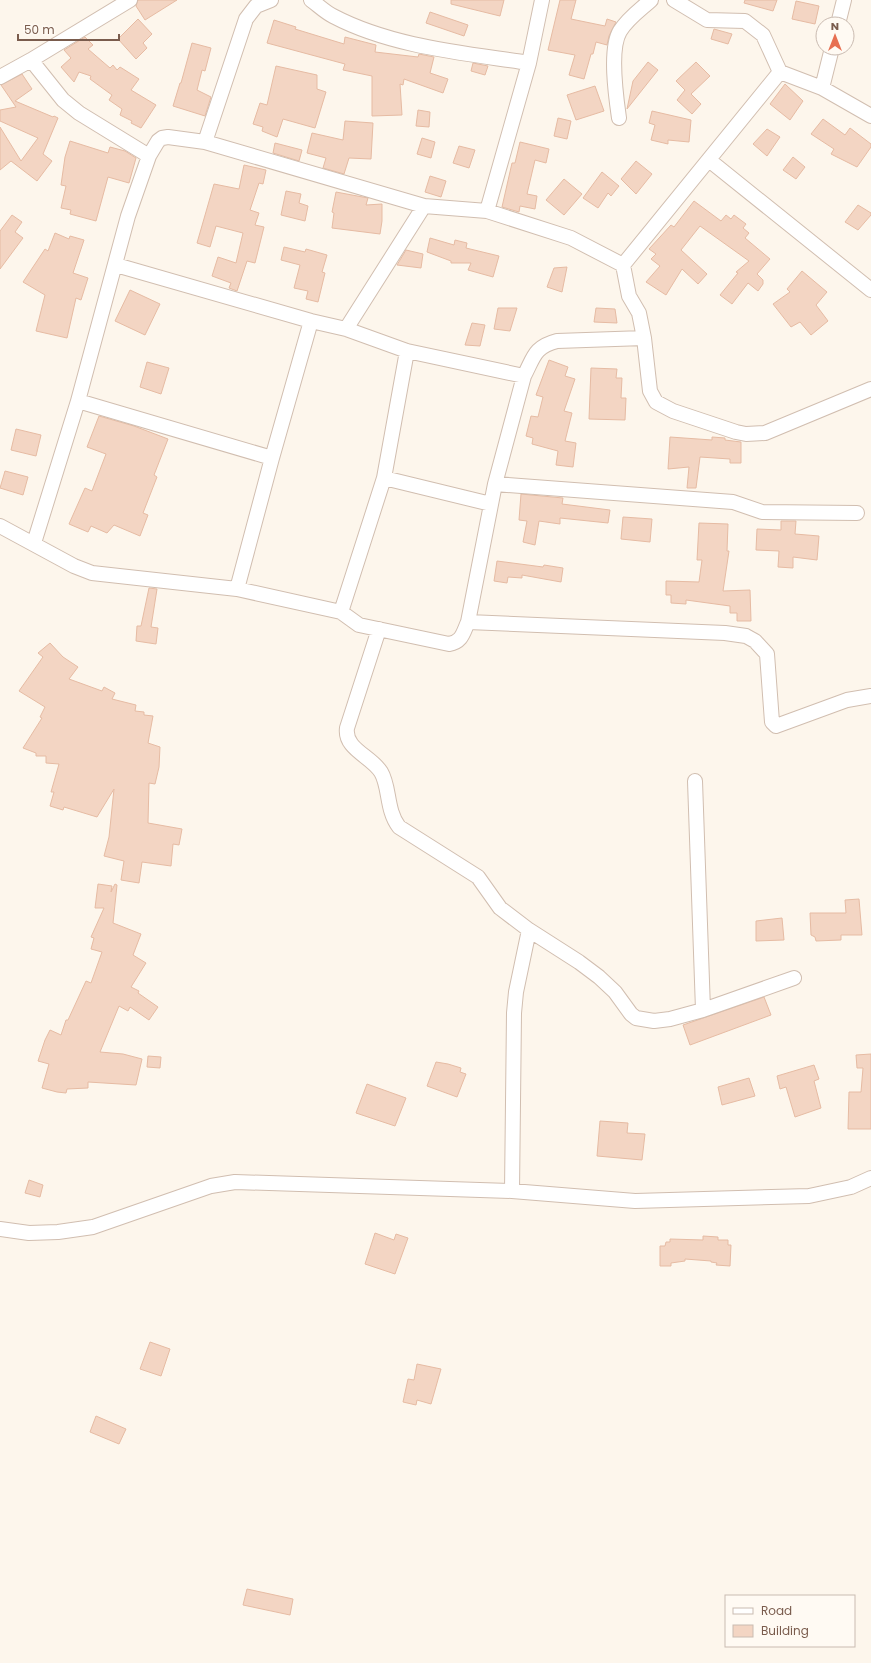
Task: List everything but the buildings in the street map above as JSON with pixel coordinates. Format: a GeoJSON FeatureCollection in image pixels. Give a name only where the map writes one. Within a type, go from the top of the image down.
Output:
{"type":"FeatureCollection","features":[{"type":"Feature","properties":{"kind":"street"},"geometry":{"type":"LineString","coordinates":[[0,77],[32,60],[130,0]]}},
{"type":"Feature","properties":{"kind":"street"},"geometry":{"type":"LineString","coordinates":[[206,142],[246,19],[256,6],[271,0]]}},
{"type":"Feature","properties":{"kind":"street"},"geometry":{"type":"LineString","coordinates":[[310,0],[332,16],[362,29],[398,40],[441,50],[529,63]]}},
{"type":"Feature","properties":{"kind":"street"},"geometry":{"type":"LineString","coordinates":[[487,211],[529,63],[542,0]]}},
{"type":"Feature","properties":{"kind":"street"},"geometry":{"type":"LineString","coordinates":[[619,118],[614,82],[614,56],[619,33],[628,19],[651,0]]}},
{"type":"Feature","properties":{"kind":"street"},"geometry":{"type":"LineString","coordinates":[[674,0],[707,20],[745,21],[763,35],[780,72],[822,88],[871,116]]}},
{"type":"Feature","properties":{"kind":"street"},"geometry":{"type":"LineString","coordinates":[[840,16],[844,0]]}},
{"type":"Feature","properties":{"kind":"street"},"geometry":{"type":"LineString","coordinates":[[822,88],[830,56]]}},
{"type":"Feature","properties":{"kind":"street"},"geometry":{"type":"LineString","coordinates":[[32,60],[63,100],[79,113],[149,156]]}},
{"type":"Feature","properties":{"kind":"street"},"geometry":{"type":"LineString","coordinates":[[623,265],[780,72]]}},
{"type":"Feature","properties":{"kind":"street"},"geometry":{"type":"LineString","coordinates":[[34,543],[78,401],[128,216],[149,156],[158,141],[162,138],[168,137],[206,142],[424,206],[487,211],[571,238],[623,265]]}},
{"type":"Feature","properties":{"kind":"street"},"geometry":{"type":"LineString","coordinates":[[709,160],[871,290]]}},
{"type":"Feature","properties":{"kind":"street"},"geometry":{"type":"LineString","coordinates":[[346,329],[424,206]]}},
{"type":"Feature","properties":{"kind":"street"},"geometry":{"type":"LineString","coordinates":[[116,264],[311,321],[346,329],[407,351],[524,376]]}},
{"type":"Feature","properties":{"kind":"street"},"geometry":{"type":"LineString","coordinates":[[623,265],[629,296],[639,313],[644,338],[650,391],[656,402],[662,407],[736,432],[746,434],[765,433],[871,389]]}},
{"type":"Feature","properties":{"kind":"street"},"geometry":{"type":"LineString","coordinates":[[237,589],[311,321]]}},
{"type":"Feature","properties":{"kind":"street"},"geometry":{"type":"LineString","coordinates":[[0,526],[34,543],[74,566],[92,572],[237,589],[341,612],[359,625],[449,644],[456,643],[461,639],[468,622],[495,484],[524,376],[538,349],[545,344],[557,341],[644,338]]}},
{"type":"Feature","properties":{"kind":"street"},"geometry":{"type":"LineString","coordinates":[[341,612],[384,478],[407,351]]}},
{"type":"Feature","properties":{"kind":"street"},"geometry":{"type":"LineString","coordinates":[[78,401],[272,458]]}},
{"type":"Feature","properties":{"kind":"street"},"geometry":{"type":"LineString","coordinates":[[384,478],[491,504]]}},
{"type":"Feature","properties":{"kind":"street"},"geometry":{"type":"LineString","coordinates":[[495,484],[733,502],[762,512],[857,513]]}},
{"type":"Feature","properties":{"kind":"street"},"geometry":{"type":"LineString","coordinates":[[468,622],[717,632],[746,636],[755,641],[767,654],[772,722],[776,726],[847,700],[871,696]]}},
{"type":"Feature","properties":{"kind":"street"},"geometry":{"type":"LineString","coordinates":[[379,629],[347,728],[347,738],[381,772],[392,814],[399,826],[478,877],[500,908],[529,930],[579,962],[599,977],[615,992],[631,1014],[636,1018],[644,1021],[670,1019],[703,1010],[794,978]]}},
{"type":"Feature","properties":{"kind":"street"},"geometry":{"type":"LineString","coordinates":[[695,781],[703,1010]]}},
{"type":"Feature","properties":{"kind":"street"},"geometry":{"type":"LineString","coordinates":[[512,1191],[514,1013],[516,992],[529,930]]}},
{"type":"Feature","properties":{"kind":"street"},"geometry":{"type":"LineString","coordinates":[[0,1229],[29,1233],[58,1232],[94,1227],[211,1186],[235,1182],[512,1191],[635,1201],[809,1196],[851,1187],[871,1178]]}}]}
